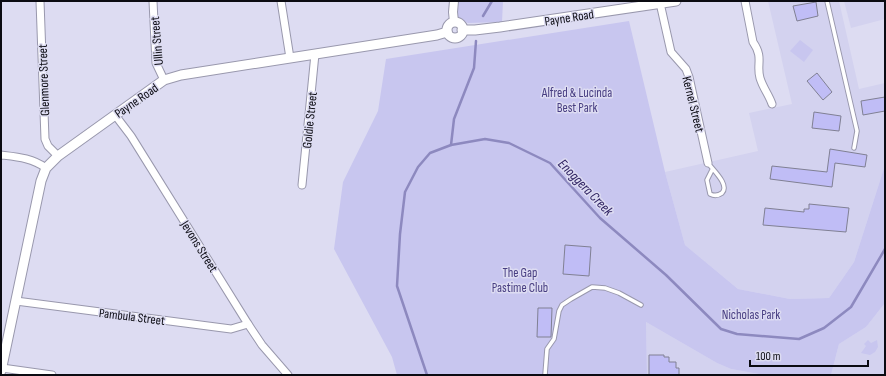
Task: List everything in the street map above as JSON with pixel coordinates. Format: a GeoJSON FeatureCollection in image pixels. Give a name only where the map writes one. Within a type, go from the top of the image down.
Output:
{"type":"FeatureCollection","features":[{"type":"Feature","properties":{"kind":"main road","name":"Payne Road"},"geometry":{"type":"LineString","coordinates":[[462,30],[516,25],[676,1]]}},
{"type":"Feature","properties":{"kind":"main road"},"geometry":{"type":"LineString","coordinates":[[454,22],[460,24],[462,30],[460,36],[455,38],[450,36],[447,32],[448,26],[454,22]]}},
{"type":"Feature","properties":{"kind":"main road","name":"Payne Road"},"geometry":{"type":"LineString","coordinates":[[1,370],[41,181],[46,168],[58,156],[164,80],[181,74],[437,35],[447,32]]}},
{"type":"Feature","properties":{"kind":"street","name":"Glenmore Street"},"geometry":{"type":"LineString","coordinates":[[40,1],[45,139],[48,146],[58,156]]}},
{"type":"Feature","properties":{"kind":"street","name":"Ullin Street"},"geometry":{"type":"LineString","coordinates":[[153,1],[156,63],[164,80]]}},
{"type":"Feature","properties":{"kind":"street"},"geometry":{"type":"LineString","coordinates":[[281,1],[290,58]]}},
{"type":"Feature","properties":{"kind":"street"},"geometry":{"type":"LineString","coordinates":[[454,1],[454,22]]}},
{"type":"Feature","properties":{"kind":"street"},"geometry":{"type":"LineString","coordinates":[[745,1],[753,42],[759,56],[760,78],[772,104]]}},
{"type":"Feature","properties":{"kind":"street","name":"Kernel Street"},"geometry":{"type":"LineString","coordinates":[[660,3],[671,52],[686,69],[689,77],[710,166]]}},
{"type":"Feature","properties":{"kind":"street","name":"Goldie Street"},"geometry":{"type":"LineString","coordinates":[[302,185],[315,54]]}},
{"type":"Feature","properties":{"kind":"street","name":"Jevons Street"},"geometry":{"type":"LineString","coordinates":[[115,115],[131,136],[248,324],[262,345],[288,375]]}},
{"type":"Feature","properties":{"kind":"street"},"geometry":{"type":"LineString","coordinates":[[1,155],[28,158],[46,168]]}},
{"type":"Feature","properties":{"kind":"street","name":"Pambula Street"},"geometry":{"type":"LineString","coordinates":[[16,301],[231,329],[248,324]]}},
{"type":"Feature","properties":{"kind":"street"},"geometry":{"type":"LineString","coordinates":[[1,370],[52,375]]}},
{"type":"Feature","properties":{"kind":"lane"},"geometry":{"type":"LineString","coordinates":[[828,1],[857,131],[854,148]]}},
{"type":"Feature","properties":{"kind":"lane"},"geometry":{"type":"LineString","coordinates":[[710,166],[722,180],[724,187],[723,191],[716,196],[710,194],[707,180],[710,166]]}},
{"type":"Feature","properties":{"kind":"lane"},"geometry":{"type":"LineString","coordinates":[[545,375],[547,348],[554,339],[559,311],[562,305],[570,298],[592,287],[605,288],[619,293],[641,305]]}},
{"type":"Feature","properties":{"kind":"shaded area"},"geometry":{"type":"Polygon","coordinates":[[[768,1],[839,1],[859,89],[885,83],[885,165],[854,262],[829,298],[790,299],[738,289],[685,245],[665,172],[758,151],[749,113],[792,104],[768,1]]]}},
{"type":"Feature","properties":{"kind":"shaded area"},"geometry":{"type":"Polygon","coordinates":[[[844,1],[885,1],[885,19],[851,28],[844,1]]]}},
{"type":"Feature","properties":{"kind":"shaded area"},"geometry":{"type":"Polygon","coordinates":[[[885,303],[885,375],[831,375],[839,344],[866,327],[885,303]]]}},
{"type":"Feature","properties":{"kind":"shaded area"},"geometry":{"type":"Polygon","coordinates":[[[646,322],[717,363],[731,369],[764,375],[647,375],[646,322]]]}},
{"type":"Feature","properties":{"kind":"green space"},"geometry":{"type":"Polygon","coordinates":[[[459,1],[503,1],[502,22],[468,23],[457,17],[459,1]]]}},
{"type":"Feature","properties":{"kind":"green space"},"geometry":{"type":"Polygon","coordinates":[[[629,21],[665,172],[685,245],[738,289],[790,299],[829,298],[854,262],[885,165],[885,303],[866,327],[839,344],[831,375],[764,375],[731,369],[717,363],[646,322],[647,375],[397,375],[392,357],[334,249],[343,182],[378,111],[386,59],[629,21]]]}},
{"type":"Feature","properties":{"kind":"green space"},"geometry":{"type":"Polygon","coordinates":[[[800,40],[813,50],[804,62],[790,51],[800,40]]]}},
{"type":"Feature","properties":{"kind":"green space"},"geometry":{"type":"Polygon","coordinates":[[[868,340],[871,343],[877,340],[878,347],[875,352],[870,355],[861,353],[866,346],[864,344],[868,340]]]}},
{"type":"Feature","properties":{"kind":"building"},"geometry":{"type":"Polygon","coordinates":[[[816,2],[818,16],[797,21],[793,6],[816,2]]]}},
{"type":"Feature","properties":{"kind":"building"},"geometry":{"type":"Polygon","coordinates":[[[817,73],[832,92],[823,100],[807,81],[817,73]]]}},
{"type":"Feature","properties":{"kind":"building"},"geometry":{"type":"Polygon","coordinates":[[[885,97],[885,111],[863,115],[861,101],[885,97]]]}},
{"type":"Feature","properties":{"kind":"building"},"geometry":{"type":"Polygon","coordinates":[[[814,112],[841,116],[839,131],[812,128],[814,112]]]}},
{"type":"Feature","properties":{"kind":"building"},"geometry":{"type":"Polygon","coordinates":[[[830,149],[867,155],[865,167],[835,163],[832,187],[770,179],[772,166],[827,172],[830,149]]]}},
{"type":"Feature","properties":{"kind":"building"},"geometry":{"type":"Polygon","coordinates":[[[809,204],[849,208],[846,232],[763,225],[765,208],[804,212],[804,209],[809,209],[809,204]]]}},
{"type":"Feature","properties":{"kind":"building"},"geometry":{"type":"Polygon","coordinates":[[[565,245],[591,247],[589,276],[563,274],[565,245]]]}},
{"type":"Feature","properties":{"kind":"building"},"geometry":{"type":"Polygon","coordinates":[[[538,308],[552,308],[551,337],[537,337],[538,308]]]}},
{"type":"Feature","properties":{"kind":"building"},"geometry":{"type":"Polygon","coordinates":[[[649,355],[664,355],[664,357],[669,357],[669,362],[676,362],[676,368],[679,368],[679,375],[649,375],[649,355]]]}},
{"type":"Feature","properties":{"kind":"waterway"},"geometry":{"type":"LineString","coordinates":[[483,16],[492,1]]}},
{"type":"Feature","properties":{"kind":"waterway"},"geometry":{"type":"LineString","coordinates":[[451,145],[454,119],[474,68],[476,41]]}},
{"type":"Feature","properties":{"kind":"waterway","name":"Enoggera Creek"},"geometry":{"type":"LineString","coordinates":[[427,375],[397,286],[400,234],[405,192],[418,167],[430,153],[451,145],[485,139],[509,143],[550,163],[600,218],[666,275],[721,329],[737,334],[799,339],[824,328],[851,307],[885,249]]}},
{"type":"Feature","properties":{"kind":"park label","name":"Alfred & Lucinda Best Park"},"geometry":{"type":"Point","coordinates":[577,100]}},
{"type":"Feature","properties":{"kind":"park label","name":"The Gap Pastime Club"},"geometry":{"type":"Point","coordinates":[520,280]}},
{"type":"Feature","properties":{"kind":"park label","name":"Nicholas Park"},"geometry":{"type":"Point","coordinates":[751,314]}}]}
